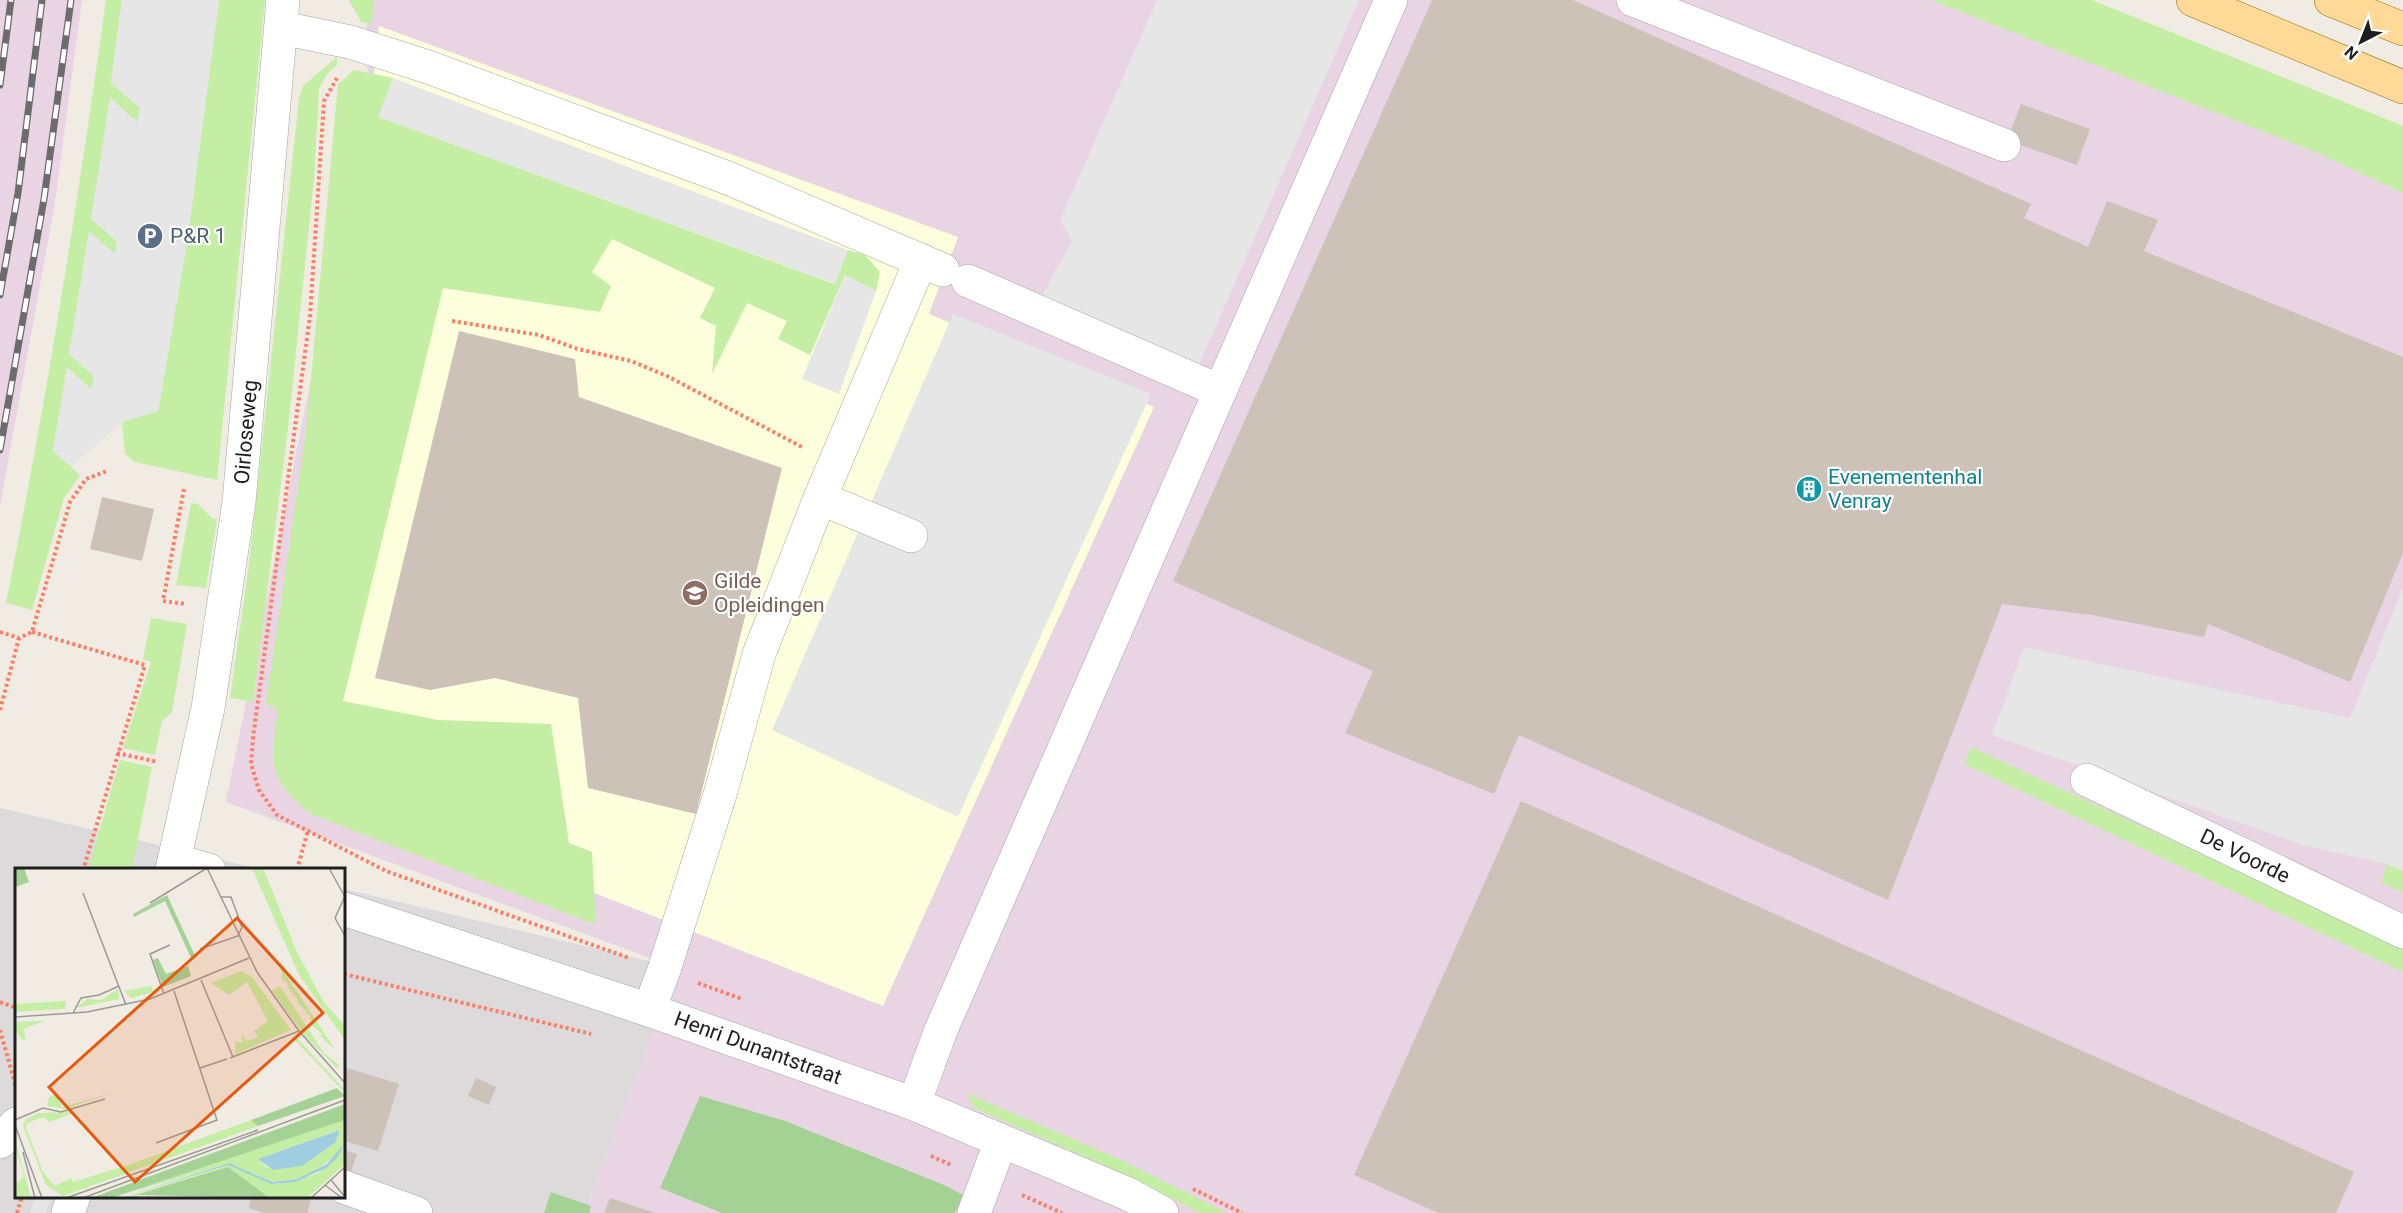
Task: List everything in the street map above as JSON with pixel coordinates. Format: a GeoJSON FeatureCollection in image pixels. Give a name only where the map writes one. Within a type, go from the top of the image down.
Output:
{"type":"FeatureCollection","features":[{"type":"Feature","properties":{"kind":"main road"},"geometry":{"type":"LineString","coordinates":[[2193,0],[2403,87]]}},
{"type":"Feature","properties":{"kind":"main road"},"geometry":{"type":"LineString","coordinates":[[2331,0],[2403,29]]}},
{"type":"Feature","properties":{"kind":"street"},"geometry":{"type":"LineString","coordinates":[[914,1104],[941,1030],[1391,0]]}},
{"type":"Feature","properties":{"kind":"street"},"geometry":{"type":"LineString","coordinates":[[1632,0],[2004,145]]}},
{"type":"Feature","properties":{"kind":"street"},"geometry":{"type":"LineString","coordinates":[[282,14],[350,42],[428,67],[728,178],[1220,391]]}},
{"type":"Feature","properties":{"kind":"street","name":"Oirloseweg"},"geometry":{"type":"LineString","coordinates":[[173,865],[208,708],[239,502],[282,14]]}},
{"type":"Feature","properties":{"kind":"street"},"geometry":{"type":"LineString","coordinates":[[649,1010],[704,847],[759,654],[820,498],[834,464],[944,270]]}},
{"type":"Feature","properties":{"kind":"street"},"geometry":{"type":"LineString","coordinates":[[820,498],[911,536]]}},
{"type":"Feature","properties":{"kind":"street","name":"De Voorde"},"geometry":{"type":"LineString","coordinates":[[2087,780],[2403,932]]}},
{"type":"Feature","properties":{"kind":"street"},"geometry":{"type":"LineString","coordinates":[[173,865],[195,868]]}},
{"type":"Feature","properties":{"kind":"street","name":"Henri Dunantstraat"},"geometry":{"type":"LineString","coordinates":[[345,909],[649,1010],[914,1104],[1128,1194],[1162,1213]]}},
{"type":"Feature","properties":{"kind":"street"},"geometry":{"type":"LineString","coordinates":[[0,1142],[15,1125]]}},
{"type":"Feature","properties":{"kind":"street"},"geometry":{"type":"LineString","coordinates":[[974,1213],[1001,1141]]}},
{"type":"Feature","properties":{"kind":"street"},"geometry":{"type":"LineString","coordinates":[[345,1188],[416,1213]]}},
{"type":"Feature","properties":{"kind":"street"},"geometry":{"type":"LineString","coordinates":[[68,1213],[74,1198]]}},
{"type":"Feature","properties":{"kind":"path"},"geometry":{"type":"LineString","coordinates":[[298,868],[308,830],[277,815],[259,790],[250,764],[310,316],[324,101],[335,80],[352,61],[350,42]]}},
{"type":"Feature","properties":{"kind":"path"},"geometry":{"type":"LineString","coordinates":[[452,321],[539,334],[578,349],[631,361],[667,376],[834,464]]}},
{"type":"Feature","properties":{"kind":"path"},"geometry":{"type":"LineString","coordinates":[[32,632],[70,502],[86,479],[107,471]]}},
{"type":"Feature","properties":{"kind":"path"},"geometry":{"type":"LineString","coordinates":[[0,632],[19,638],[32,632],[145,665],[83,868]]}},
{"type":"Feature","properties":{"kind":"path"},"geometry":{"type":"LineString","coordinates":[[0,710],[19,638]]}},
{"type":"Feature","properties":{"kind":"path"},"geometry":{"type":"LineString","coordinates":[[117,753],[159,762]]}},
{"type":"Feature","properties":{"kind":"path"},"geometry":{"type":"LineString","coordinates":[[345,974],[595,1035]]}},
{"type":"Feature","properties":{"kind":"path"},"geometry":{"type":"LineString","coordinates":[[0,1002],[15,1008]]}},
{"type":"Feature","properties":{"kind":"path"},"geometry":{"type":"LineString","coordinates":[[0,1030],[15,1084]]}},
{"type":"Feature","properties":{"kind":"path"},"geometry":{"type":"LineString","coordinates":[[922,1152],[1062,1213]]}},
{"type":"Feature","properties":{"kind":"path"},"geometry":{"type":"LineString","coordinates":[[16,1213],[22,1198]]}},
{"type":"Feature","properties":{"kind":"shaded area"},"geometry":{"type":"Polygon","coordinates":[[[0,0],[82,0],[55,202],[0,506],[0,0]]]}},
{"type":"Feature","properties":{"kind":"shaded area","name":"P&R 1"},"geometry":{"type":"Polygon","coordinates":[[[122,0],[219,0],[187,242],[158,411],[122,422],[71,467],[53,451],[67,367],[91,389],[94,377],[69,354],[89,231],[115,254],[117,242],[91,219],[110,97],[137,122],[140,108],[111,83],[122,0]]]}},
{"type":"Feature","properties":{"kind":"shaded area"},"geometry":{"type":"Polygon","coordinates":[[[366,0],[2082,0],[2403,129],[2403,1213],[584,1213],[677,968],[226,802],[368,95],[366,0]]]}},
{"type":"Feature","properties":{"kind":"shaded area"},"geometry":{"type":"Polygon","coordinates":[[[1157,0],[1359,0],[1199,365],[1041,297],[1072,241],[1060,220],[1157,0]]]}},
{"type":"Feature","properties":{"kind":"shaded area","name":"Gilde Opleidingen"},"geometry":{"type":"Polygon","coordinates":[[[379,26],[958,237],[929,314],[1154,407],[883,1006],[301,778],[379,26]]]}},
{"type":"Feature","properties":{"kind":"shaded area"},"geometry":{"type":"Polygon","coordinates":[[[393,78],[848,250],[835,284],[378,117],[393,78]]]}},
{"type":"Feature","properties":{"kind":"shaded area"},"geometry":{"type":"Polygon","coordinates":[[[845,275],[876,291],[839,394],[802,379],[845,275]]]}},
{"type":"Feature","properties":{"kind":"shaded area"},"geometry":{"type":"Polygon","coordinates":[[[953,314],[1151,394],[958,817],[772,730],[953,314]]]}},
{"type":"Feature","properties":{"kind":"shaded area"},"geometry":{"type":"Polygon","coordinates":[[[2403,588],[2403,871],[2387,864],[2306,846],[1992,735],[2024,647],[2350,718],[2403,588]]]}},
{"type":"Feature","properties":{"kind":"shaded area"},"geometry":{"type":"Polygon","coordinates":[[[0,808],[256,868],[15,868],[15,1198],[345,1198],[345,889],[678,968],[584,1213],[0,1213],[0,808]]]}},
{"type":"Feature","properties":{"kind":"shaded area"},"geometry":{"type":"Polygon","coordinates":[[[35,1198],[51,1198],[46,1213],[30,1213],[35,1198]]]}},
{"type":"Feature","properties":{"kind":"green space"},"geometry":{"type":"Polygon","coordinates":[[[106,0],[122,0],[111,83],[140,108],[137,122],[110,98],[117,242],[115,254],[89,232],[94,377],[91,389],[67,368],[53,450],[80,475],[64,498],[32,610],[6,603],[35,453],[106,0]]]}},
{"type":"Feature","properties":{"kind":"green space"},"geometry":{"type":"Polygon","coordinates":[[[219,0],[265,0],[217,480],[135,462],[125,454],[122,422],[158,411],[187,242],[219,0]]]}},
{"type":"Feature","properties":{"kind":"green space"},"geometry":{"type":"Polygon","coordinates":[[[349,0],[373,0],[372,24],[361,22],[349,0]]]}},
{"type":"Feature","properties":{"kind":"green space"},"geometry":{"type":"Polygon","coordinates":[[[1931,0],[2092,0],[2403,126],[2403,193],[2320,154],[1931,0]]]}},
{"type":"Feature","properties":{"kind":"green space"},"geometry":{"type":"Polygon","coordinates":[[[337,57],[337,65],[327,74],[319,89],[314,179],[288,429],[253,702],[230,698],[250,557],[299,98],[303,86],[337,57]]]}},
{"type":"Feature","properties":{"kind":"green space"},"geometry":{"type":"Polygon","coordinates":[[[354,70],[393,78],[379,117],[834,284],[848,250],[865,255],[880,272],[876,291],[845,275],[810,355],[778,339],[787,321],[747,303],[712,374],[716,326],[700,318],[715,288],[612,239],[592,272],[611,286],[600,312],[443,288],[343,701],[438,720],[551,724],[569,843],[592,852],[596,925],[311,814],[286,790],[275,768],[274,743],[278,709],[266,704],[306,432],[338,84],[354,70]]]}},
{"type":"Feature","properties":{"kind":"green space"},"geometry":{"type":"Polygon","coordinates":[[[191,503],[198,504],[213,519],[217,519],[206,588],[176,585],[191,503]]]}},
{"type":"Feature","properties":{"kind":"green space"},"geometry":{"type":"Polygon","coordinates":[[[151,618],[187,624],[172,712],[162,721],[155,755],[123,748],[151,662],[143,659],[151,618]]]}},
{"type":"Feature","properties":{"kind":"green space"},"geometry":{"type":"Polygon","coordinates":[[[1971,747],[2403,948],[2403,972],[1964,764],[1971,747]]]}},
{"type":"Feature","properties":{"kind":"green space"},"geometry":{"type":"Polygon","coordinates":[[[120,760],[152,767],[132,868],[88,868],[120,760]]]}},
{"type":"Feature","properties":{"kind":"green space"},"geometry":{"type":"Polygon","coordinates":[[[2387,864],[2403,871],[2403,893],[2381,882],[2387,864]]]}},
{"type":"Feature","properties":{"kind":"green space"},"geometry":{"type":"Polygon","coordinates":[[[966,1093],[1119,1159],[1227,1213],[1200,1213],[1124,1174],[974,1108],[966,1093]]]}},
{"type":"Feature","properties":{"kind":"green space"},"geometry":{"type":"Polygon","coordinates":[[[700,1096],[785,1121],[944,1185],[963,1195],[955,1213],[722,1213],[660,1188],[700,1096]]]}},
{"type":"Feature","properties":{"kind":"green space"},"geometry":{"type":"Polygon","coordinates":[[[551,1192],[591,1206],[589,1213],[544,1213],[551,1192]]]}},
{"type":"Feature","properties":{"kind":"building","name":"Evenementenhal Venray"},"geometry":{"type":"Polygon","coordinates":[[[1432,0],[1573,0],[2031,204],[2024,218],[2088,247],[2107,201],[2158,220],[2144,251],[2403,357],[2403,553],[2350,682],[2208,624],[2204,637],[2092,615],[2002,604],[1888,900],[1519,735],[1494,794],[1345,733],[1373,671],[1173,581],[1432,0]]]}},
{"type":"Feature","properties":{"kind":"building"},"geometry":{"type":"Polygon","coordinates":[[[2021,104],[2090,129],[2077,165],[2007,140],[2021,104]]]}},
{"type":"Feature","properties":{"kind":"building"},"geometry":{"type":"Polygon","coordinates":[[[459,331],[575,359],[579,397],[782,468],[696,814],[588,788],[578,698],[495,678],[430,690],[375,678],[459,331]]]}},
{"type":"Feature","properties":{"kind":"building"},"geometry":{"type":"Polygon","coordinates":[[[102,497],[154,509],[142,561],[90,549],[102,497]]]}},
{"type":"Feature","properties":{"kind":"building"},"geometry":{"type":"Polygon","coordinates":[[[1521,801],[2354,1172],[2336,1213],[1438,1213],[1354,1175],[1521,801]]]}},
{"type":"Feature","properties":{"kind":"building"},"geometry":{"type":"Polygon","coordinates":[[[345,1067],[399,1084],[378,1151],[345,1141],[345,1067]]]}},
{"type":"Feature","properties":{"kind":"building"},"geometry":{"type":"Polygon","coordinates":[[[476,1078],[496,1087],[489,1105],[468,1096],[476,1078]]]}},
{"type":"Feature","properties":{"kind":"building"},"geometry":{"type":"Polygon","coordinates":[[[345,1150],[357,1154],[349,1177],[345,1175],[345,1150]]]}},
{"type":"Feature","properties":{"kind":"building"},"geometry":{"type":"Polygon","coordinates":[[[252,1198],[311,1200],[307,1213],[264,1213],[249,1208],[252,1198]]]}},
{"type":"Feature","properties":{"kind":"building"},"geometry":{"type":"Polygon","coordinates":[[[610,1198],[655,1213],[604,1213],[610,1198]]]}},
{"type":"Feature","properties":{"kind":"railway"},"geometry":{"type":"LineString","coordinates":[[0,85],[11,0]]}},
{"type":"Feature","properties":{"kind":"railway"},"geometry":{"type":"LineString","coordinates":[[0,295],[18,193],[42,0]]}},
{"type":"Feature","properties":{"kind":"railway"},"geometry":{"type":"LineString","coordinates":[[0,450],[44,199],[71,0]]}},
{"type":"Feature","properties":{"kind":"place","name":"P&R 1"},"geometry":{"type":"Point","coordinates":[150,236]}},
{"type":"Feature","properties":{"kind":"place","name":"Evenementenhal Venray"},"geometry":{"type":"Point","coordinates":[1809,489]}},
{"type":"Feature","properties":{"kind":"place","name":"Gilde Opleidingen"},"geometry":{"type":"Point","coordinates":[695,593]}}]}
